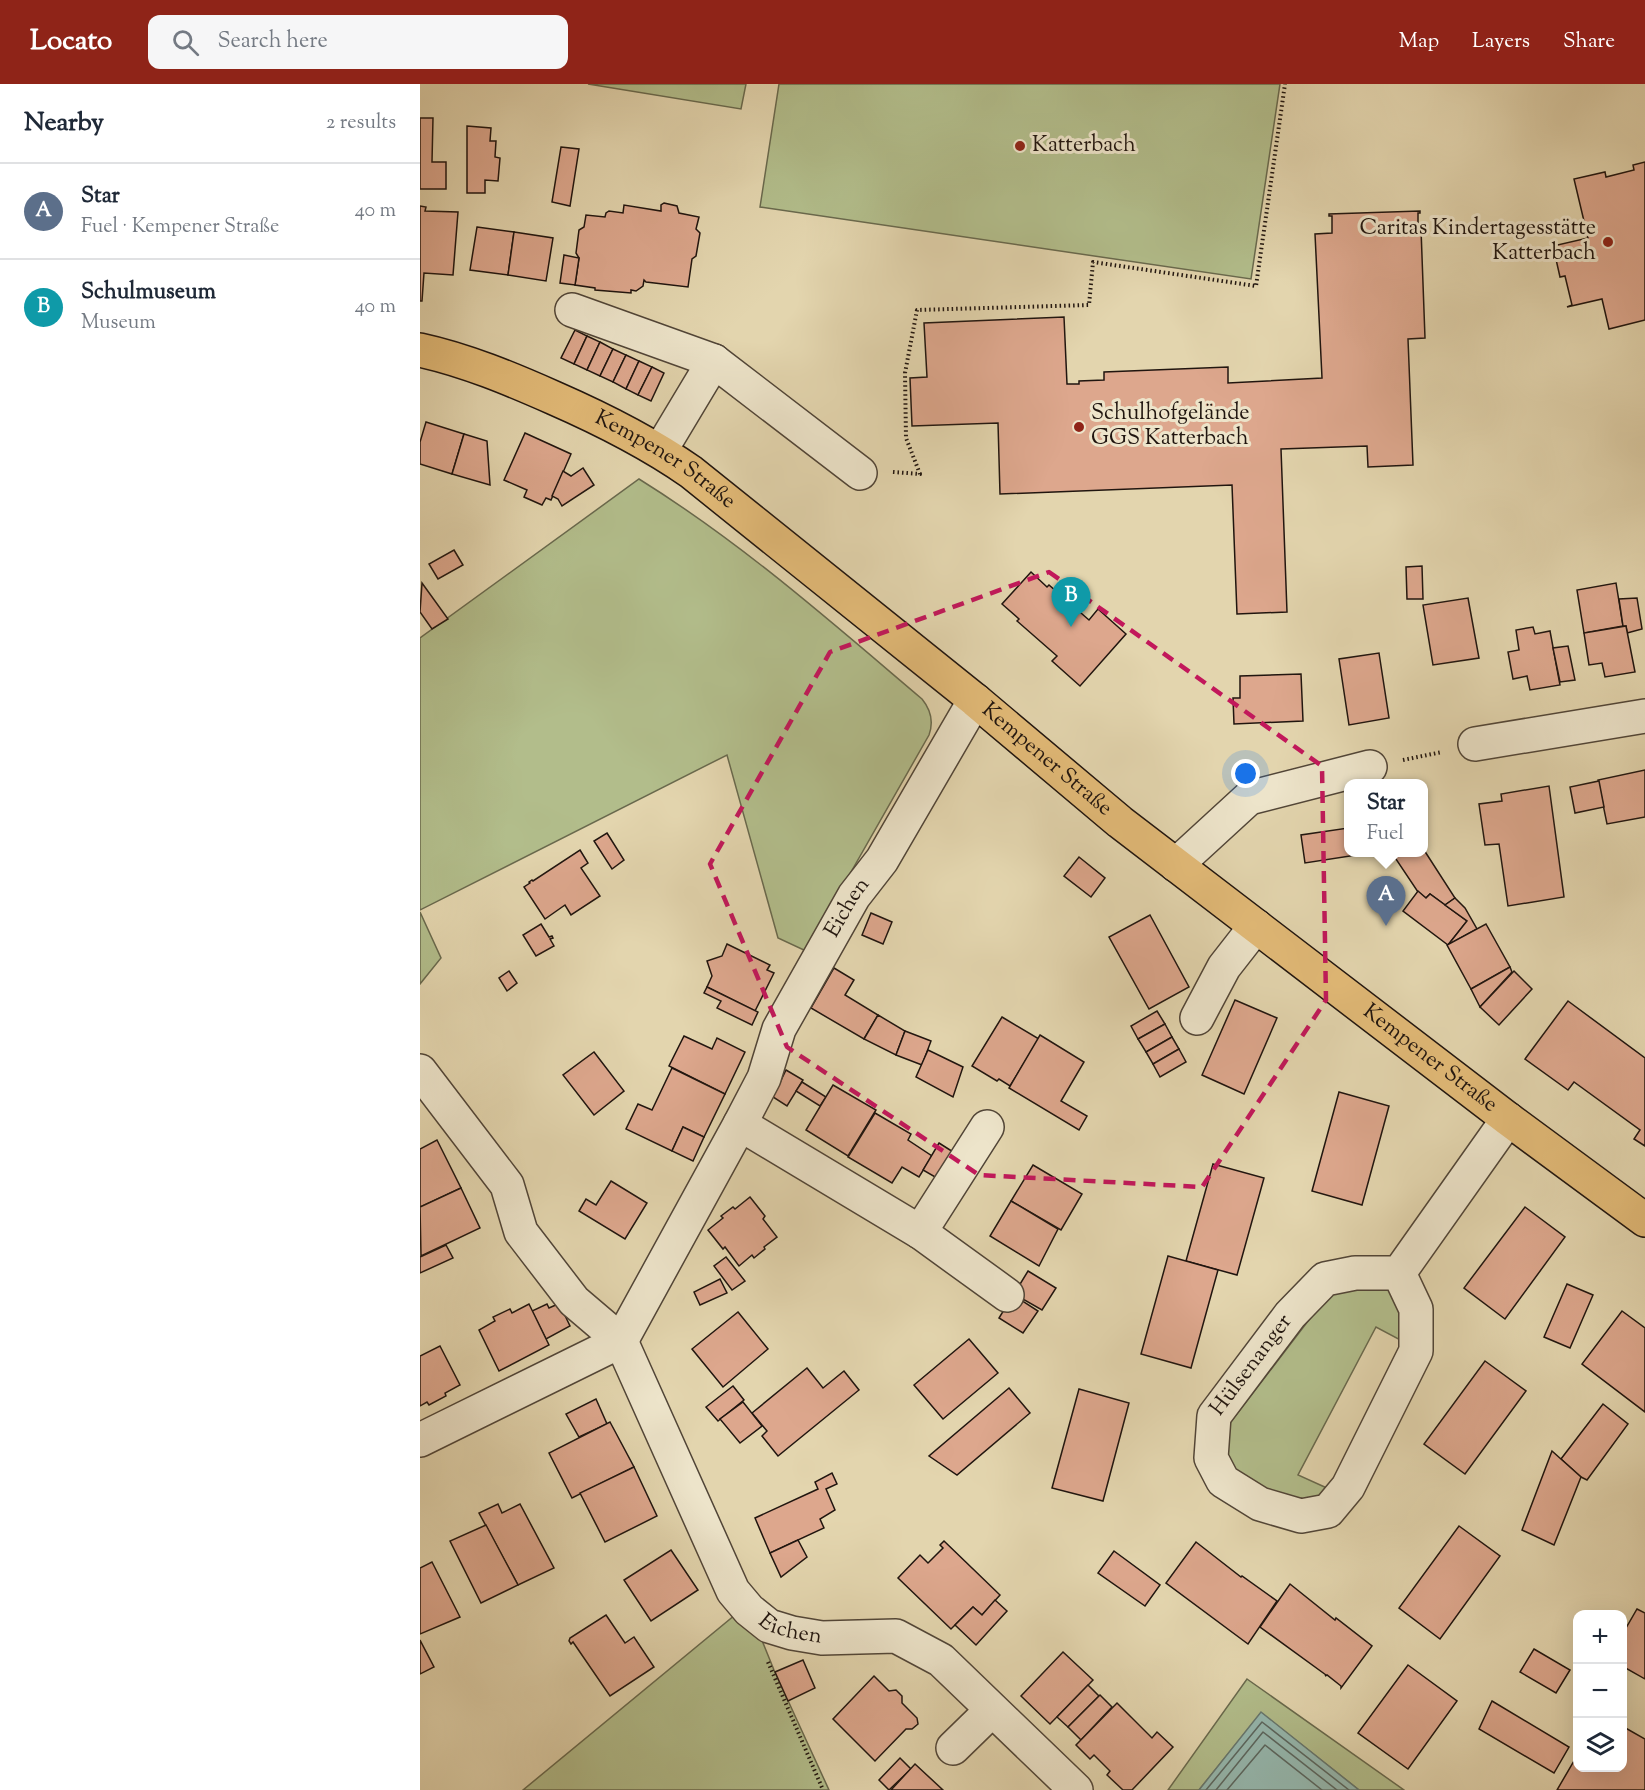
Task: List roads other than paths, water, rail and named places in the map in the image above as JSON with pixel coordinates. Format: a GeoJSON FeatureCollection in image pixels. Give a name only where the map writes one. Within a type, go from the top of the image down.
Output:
{"type":"FeatureCollection","features":[{"type":"Feature","properties":{"kind":"main road","name":"Kempener Straße"},"geometry":{"type":"LineString","coordinates":[[420,350],[512,379],[588,413],[660,451],[691,472],[975,700],[1114,817],[1508,1119],[1645,1220]]}},
{"type":"Feature","properties":{"kind":"street"},"geometry":{"type":"LineString","coordinates":[[572,310],[714,361],[861,472]]}},
{"type":"Feature","properties":{"kind":"street"},"geometry":{"type":"LineString","coordinates":[[660,451],[714,361]]}},
{"type":"Feature","properties":{"kind":"street","name":"Eichen"},"geometry":{"type":"LineString","coordinates":[[621,1341],[764,1078],[779,1029],[854,896],[882,860],[975,700]]}},
{"type":"Feature","properties":{"kind":"street"},"geometry":{"type":"LineString","coordinates":[[1475,744],[1645,716]]}},
{"type":"Feature","properties":{"kind":"street"},"geometry":{"type":"LineString","coordinates":[[1176,865],[1249,798],[1370,767]]}},
{"type":"Feature","properties":{"kind":"street"},"geometry":{"type":"LineString","coordinates":[[1197,1018],[1224,967],[1256,926]]}},
{"type":"Feature","properties":{"kind":"street","name":"Eichen"},"geometry":{"type":"LineString","coordinates":[[420,1071],[507,1185],[521,1232],[574,1300],[621,1341],[734,1591],[749,1610],[769,1626],[792,1633],[822,1638],[896,1636],[942,1660],[1076,1790]]}},
{"type":"Feature","properties":{"kind":"street"},"geometry":{"type":"LineString","coordinates":[[1399,1273],[1508,1119]]}},
{"type":"Feature","properties":{"kind":"street"},"geometry":{"type":"LineString","coordinates":[[740,1124],[920,1232],[1007,1295]]}},
{"type":"Feature","properties":{"kind":"street"},"geometry":{"type":"LineString","coordinates":[[920,1232],[987,1127]]}},
{"type":"Feature","properties":{"kind":"street","name":"Hülsenanger"},"geometry":{"type":"LineString","coordinates":[[1356,1273],[1399,1273],[1416,1309],[1416,1351],[1348,1488],[1328,1511],[1301,1516],[1260,1504],[1223,1480],[1210,1458],[1214,1416],[1290,1315],[1325,1280],[1356,1273]]}},
{"type":"Feature","properties":{"kind":"street"},"geometry":{"type":"LineString","coordinates":[[420,1440],[621,1341]]}},
{"type":"Feature","properties":{"kind":"street"},"geometry":{"type":"LineString","coordinates":[[953,1748],[992,1710]]}},
{"type":"Feature","properties":{"kind":"water"},"geometry":{"type":"Polygon","coordinates":[[[1261,1712],[1359,1790],[1199,1790],[1261,1712]]]}},
{"type":"Feature","properties":{"kind":"place","name":"Katterbach"},"geometry":{"type":"Point","coordinates":[1020,146]}},
{"type":"Feature","properties":{"kind":"place","name":"Caritas Kindertagesstätte Katterbach"},"geometry":{"type":"Point","coordinates":[1608,242]}},
{"type":"Feature","properties":{"kind":"place","name":"Schulhofgelände GGS Katterbach"},"geometry":{"type":"Point","coordinates":[1079,427]}},
{"type":"Feature","properties":{"kind":"place","name":"Schulmuseum"},"geometry":{"type":"Point","coordinates":[1071,627]}},
{"type":"Feature","properties":{"kind":"place","name":"Star"},"geometry":{"type":"Point","coordinates":[1386,926]}}]}
